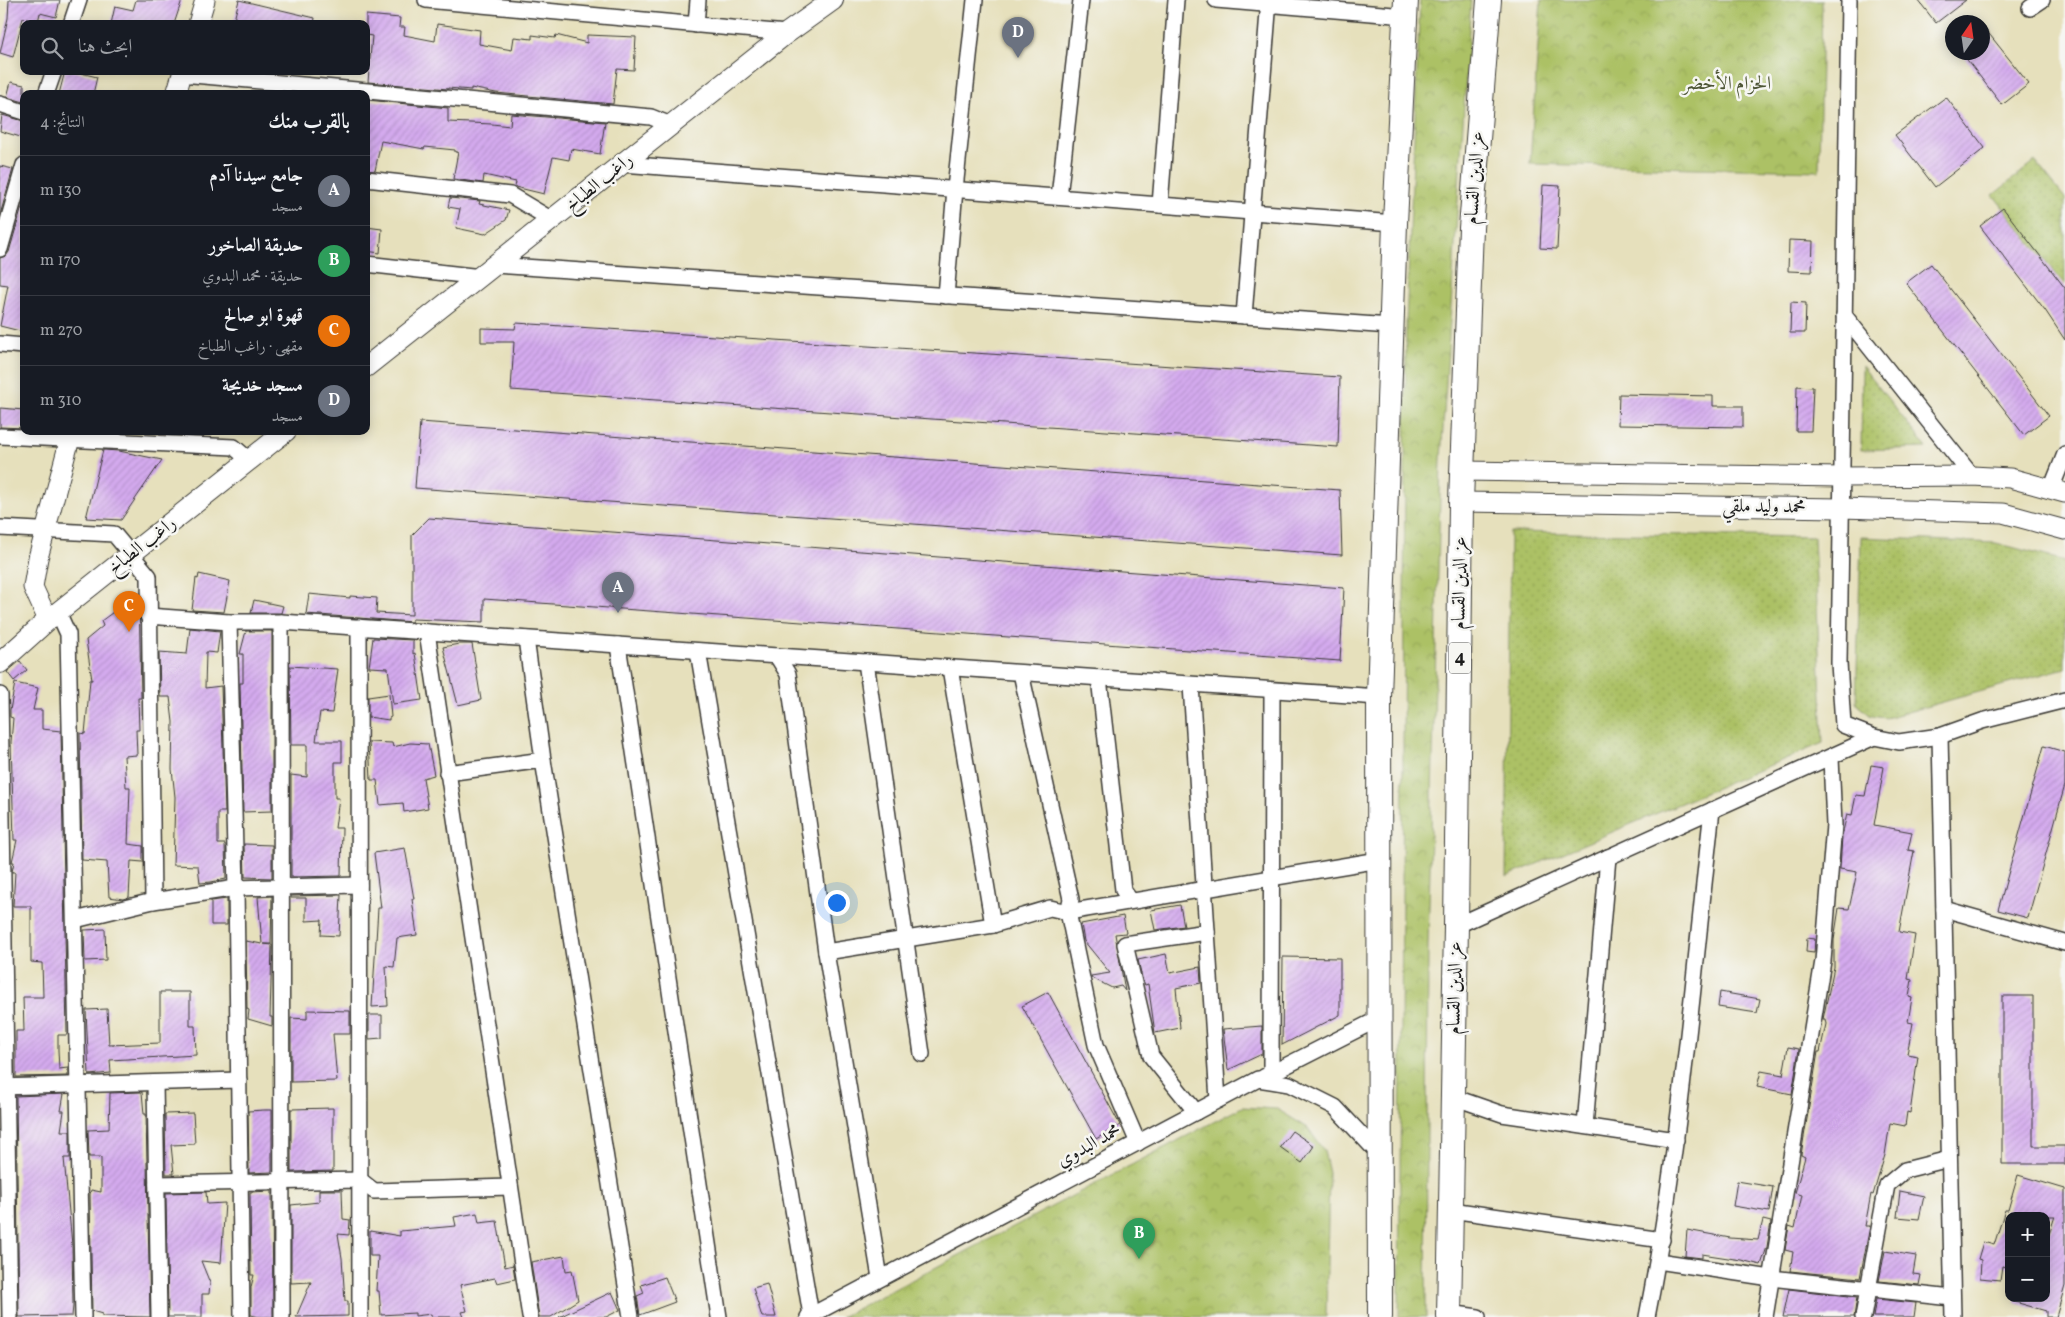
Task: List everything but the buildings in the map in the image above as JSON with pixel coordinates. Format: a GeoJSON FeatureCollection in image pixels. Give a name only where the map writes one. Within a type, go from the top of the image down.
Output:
{"type":"FeatureCollection","features":[{"type":"Feature","properties":{"kind":"highway","name":"عز الدين القسام"},"geometry":{"type":"LineString","coordinates":[[1449,1315],[1461,502],[1471,228],[1489,0]]}},
{"type":"Feature","properties":{"kind":"highway"},"geometry":{"type":"LineString","coordinates":[[1380,1317],[1379,697],[1395,223],[1406,8]]}},
{"type":"Feature","properties":{"kind":"main road","name":"راغب الطباخ"},"geometry":{"type":"LineString","coordinates":[[370,364],[787,33],[833,0]]}},
{"type":"Feature","properties":{"kind":"main road","name":"راغب الطباخ"},"geometry":{"type":"LineString","coordinates":[[0,663],[53,616],[281,435]]}},
{"type":"Feature","properties":{"kind":"street"},"geometry":{"type":"LineString","coordinates":[[72,20],[80,0]]}},
{"type":"Feature","properties":{"kind":"street"},"geometry":{"type":"LineString","coordinates":[[199,20],[205,0]]}},
{"type":"Feature","properties":{"kind":"street"},"geometry":{"type":"LineString","coordinates":[[426,0],[485,3],[787,33]]}},
{"type":"Feature","properties":{"kind":"street"},"geometry":{"type":"LineString","coordinates":[[696,25],[698,0]]}},
{"type":"Feature","properties":{"kind":"street"},"geometry":{"type":"LineString","coordinates":[[946,296],[954,189],[976,0]]}},
{"type":"Feature","properties":{"kind":"street"},"geometry":{"type":"LineString","coordinates":[[1059,197],[1080,0]]}},
{"type":"Feature","properties":{"kind":"street"},"geometry":{"type":"LineString","coordinates":[[1160,205],[1176,0]]}},
{"type":"Feature","properties":{"kind":"street"},"geometry":{"type":"LineString","coordinates":[[1216,0],[1406,8]]}},
{"type":"Feature","properties":{"kind":"street"},"geometry":{"type":"LineString","coordinates":[[1849,0],[1839,663],[1843,725],[1874,737],[1899,742],[1940,736],[1982,721],[2065,700]]}},
{"type":"Feature","properties":{"kind":"street"},"geometry":{"type":"LineString","coordinates":[[1244,316],[1269,2]]}},
{"type":"Feature","properties":{"kind":"street"},"geometry":{"type":"LineString","coordinates":[[47,90],[53,75]]}},
{"type":"Feature","properties":{"kind":"street"},"geometry":{"type":"LineString","coordinates":[[177,90],[181,75]]}},
{"type":"Feature","properties":{"kind":"street"},"geometry":{"type":"LineString","coordinates":[[203,75],[363,90]]}},
{"type":"Feature","properties":{"kind":"street"},"geometry":{"type":"LineString","coordinates":[[370,91],[651,117],[671,125]]}},
{"type":"Feature","properties":{"kind":"street"},"geometry":{"type":"LineString","coordinates":[[0,104],[20,111]]}},
{"type":"Feature","properties":{"kind":"street"},"geometry":{"type":"LineString","coordinates":[[622,164],[1395,223]]}},
{"type":"Feature","properties":{"kind":"street"},"geometry":{"type":"LineString","coordinates":[[0,249],[20,179]]}},
{"type":"Feature","properties":{"kind":"street"},"geometry":{"type":"LineString","coordinates":[[370,179],[510,195],[552,220]]}},
{"type":"Feature","properties":{"kind":"street"},"geometry":{"type":"LineString","coordinates":[[370,264],[946,296],[1392,326]]}},
{"type":"Feature","properties":{"kind":"street"},"geometry":{"type":"LineString","coordinates":[[1844,315],[1972,476]]}},
{"type":"Feature","properties":{"kind":"street"},"geometry":{"type":"LineString","coordinates":[[0,344],[20,346]]}},
{"type":"Feature","properties":{"kind":"street"},"geometry":{"type":"LineString","coordinates":[[71,435],[45,530],[33,586],[53,616],[68,634],[83,1317]]}},
{"type":"Feature","properties":{"kind":"street"},"geometry":{"type":"LineString","coordinates":[[0,436],[71,435],[234,447],[250,460]]}},
{"type":"Feature","properties":{"kind":"street"},"geometry":{"type":"LineString","coordinates":[[2058,491],[2065,454]]}},
{"type":"Feature","properties":{"kind":"street","name":"محمد وليد ملقي"},"geometry":{"type":"LineString","coordinates":[[1462,471],[1842,477],[1972,476],[2010,478],[2058,491]]}},
{"type":"Feature","properties":{"kind":"street","name":"محمد وليد ملقي"},"geometry":{"type":"LineString","coordinates":[[1461,502],[1841,508],[2002,513],[2065,530]]}},
{"type":"Feature","properties":{"kind":"street"},"geometry":{"type":"LineString","coordinates":[[0,528],[114,534],[149,576],[153,901]]}},
{"type":"Feature","properties":{"kind":"street"},"geometry":{"type":"LineString","coordinates":[[148,616],[229,622],[281,622],[359,627],[1379,697]]}},
{"type":"Feature","properties":{"kind":"street"},"geometry":{"type":"LineString","coordinates":[[229,622],[236,888],[242,1317]]}},
{"type":"Feature","properties":{"kind":"street"},"geometry":{"type":"LineString","coordinates":[[281,622],[282,1317]]}},
{"type":"Feature","properties":{"kind":"street"},"geometry":{"type":"LineString","coordinates":[[359,627],[360,1317]]}},
{"type":"Feature","properties":{"kind":"street"},"geometry":{"type":"LineString","coordinates":[[427,632],[530,1317]]}},
{"type":"Feature","properties":{"kind":"street"},"geometry":{"type":"LineString","coordinates":[[526,639],[543,760],[630,1317]]}},
{"type":"Feature","properties":{"kind":"street"},"geometry":{"type":"LineString","coordinates":[[618,645],[719,1317]]}},
{"type":"Feature","properties":{"kind":"street"},"geometry":{"type":"LineString","coordinates":[[698,650],[809,1316]]}},
{"type":"Feature","properties":{"kind":"street"},"geometry":{"type":"LineString","coordinates":[[777,656],[788,674],[826,952],[880,1278]]}},
{"type":"Feature","properties":{"kind":"street"},"geometry":{"type":"LineString","coordinates":[[866,662],[922,1054]]}},
{"type":"Feature","properties":{"kind":"street"},"geometry":{"type":"LineString","coordinates":[[950,668],[993,924]]}},
{"type":"Feature","properties":{"kind":"street"},"geometry":{"type":"LineString","coordinates":[[1021,673],[1071,900],[1068,912],[1096,1045],[1138,1143]]}},
{"type":"Feature","properties":{"kind":"street"},"geometry":{"type":"LineString","coordinates":[[1099,678],[1123,890],[1131,901]]}},
{"type":"Feature","properties":{"kind":"street"},"geometry":{"type":"LineString","coordinates":[[1191,685],[1218,1100]]}},
{"type":"Feature","properties":{"kind":"street"},"geometry":{"type":"LineString","coordinates":[[1272,691],[1272,878],[1265,1076],[1290,1084],[1335,1107],[1380,1155]]}},
{"type":"Feature","properties":{"kind":"street"},"geometry":{"type":"LineString","coordinates":[[0,694],[3,1087],[10,1317]]}},
{"type":"Feature","properties":{"kind":"street"},"geometry":{"type":"LineString","coordinates":[[1940,736],[1953,1317]]}},
{"type":"Feature","properties":{"kind":"street"},"geometry":{"type":"LineString","coordinates":[[1456,926],[1874,737]]}},
{"type":"Feature","properties":{"kind":"street"},"geometry":{"type":"LineString","coordinates":[[1766,1317],[1823,961],[1834,824],[1831,758]]}},
{"type":"Feature","properties":{"kind":"street"},"geometry":{"type":"LineString","coordinates":[[447,773],[543,760]]}},
{"type":"Feature","properties":{"kind":"street"},"geometry":{"type":"LineString","coordinates":[[1648,1317],[1662,1240],[1676,1140],[1712,810]]}},
{"type":"Feature","properties":{"kind":"street"},"geometry":{"type":"LineString","coordinates":[[1586,1126],[1608,857]]}},
{"type":"Feature","properties":{"kind":"street"},"geometry":{"type":"LineString","coordinates":[[826,952],[993,924],[1050,908],[1068,912],[1379,860]]}},
{"type":"Feature","properties":{"kind":"street"},"geometry":{"type":"LineString","coordinates":[[75,920],[153,901],[236,888],[359,885]]}},
{"type":"Feature","properties":{"kind":"street"},"geometry":{"type":"LineString","coordinates":[[1944,909],[2065,943]]}},
{"type":"Feature","properties":{"kind":"street"},"geometry":{"type":"LineString","coordinates":[[1196,1112],[1151,1056],[1125,944],[1207,932]]}},
{"type":"Feature","properties":{"kind":"street","name":"محمد البدوي"},"geometry":{"type":"LineString","coordinates":[[809,1316],[1218,1100],[1380,1018]]}},
{"type":"Feature","properties":{"kind":"street"},"geometry":{"type":"LineString","coordinates":[[3,1087],[239,1080]]}},
{"type":"Feature","properties":{"kind":"street"},"geometry":{"type":"LineString","coordinates":[[155,1083],[159,1317]]}},
{"type":"Feature","properties":{"kind":"street"},"geometry":{"type":"LineString","coordinates":[[1453,1097],[1502,1114],[1676,1140]]}},
{"type":"Feature","properties":{"kind":"street"},"geometry":{"type":"LineString","coordinates":[[1863,1317],[1888,1185],[1906,1170],[1949,1159]]}},
{"type":"Feature","properties":{"kind":"street"},"geometry":{"type":"LineString","coordinates":[[157,1184],[360,1180],[374,1191],[510,1187]]}},
{"type":"Feature","properties":{"kind":"street"},"geometry":{"type":"LineString","coordinates":[[1451,1210],[1662,1240]]}},
{"type":"Feature","properties":{"kind":"street"},"geometry":{"type":"LineString","coordinates":[[1658,1261],[1771,1278],[1952,1298]]}},
{"type":"Feature","properties":{"kind":"street"},"geometry":{"type":"LineString","coordinates":[[1449,1315],[1478,1317]]}},
{"type":"Feature","properties":{"kind":"green space"},"geometry":{"type":"Polygon","coordinates":[[[1420,0],[1471,0],[1441,459],[1428,946],[1426,1317],[1399,1317],[1406,324],[1420,0]]]}},
{"type":"Feature","properties":{"kind":"green space","name":"الحزام الأخضر"},"geometry":{"type":"Polygon","coordinates":[[[1541,0],[1822,0],[1819,171],[1530,164],[1541,0]]]}},
{"type":"Feature","properties":{"kind":"green space"},"geometry":{"type":"Polygon","coordinates":[[[2035,161],[2065,198],[2065,285],[1993,195],[2035,161]]]}},
{"type":"Feature","properties":{"kind":"green space"},"geometry":{"type":"Polygon","coordinates":[[[1862,366],[1927,448],[1861,450],[1862,366]]]}},
{"type":"Feature","properties":{"kind":"green space"},"geometry":{"type":"Polygon","coordinates":[[[1510,532],[1814,537],[1823,743],[1506,877],[1510,532]]]}},
{"type":"Feature","properties":{"kind":"green space"},"geometry":{"type":"Polygon","coordinates":[[[1861,537],[1996,543],[2065,561],[2065,668],[1886,718],[1871,716],[1856,703],[1861,537]]]}},
{"type":"Feature","properties":{"kind":"green space"},"geometry":{"type":"Polygon","coordinates":[[[1242,1107],[1277,1109],[1308,1128],[1324,1151],[1329,1173],[1326,1317],[841,1317],[1242,1107]]]}},
{"type":"Feature","properties":{"kind":"place","name":"مسجد خديجة"},"geometry":{"type":"Point","coordinates":[1018,58]}},
{"type":"Feature","properties":{"kind":"place","name":"جامع سيدنا آدم"},"geometry":{"type":"Point","coordinates":[618,613]}},
{"type":"Feature","properties":{"kind":"place","name":"قهوة ابو صالح"},"geometry":{"type":"Point","coordinates":[129,632]}},
{"type":"Feature","properties":{"kind":"place","name":"حديقة الصاخور"},"geometry":{"type":"Point","coordinates":[1139,1259]}}]}
